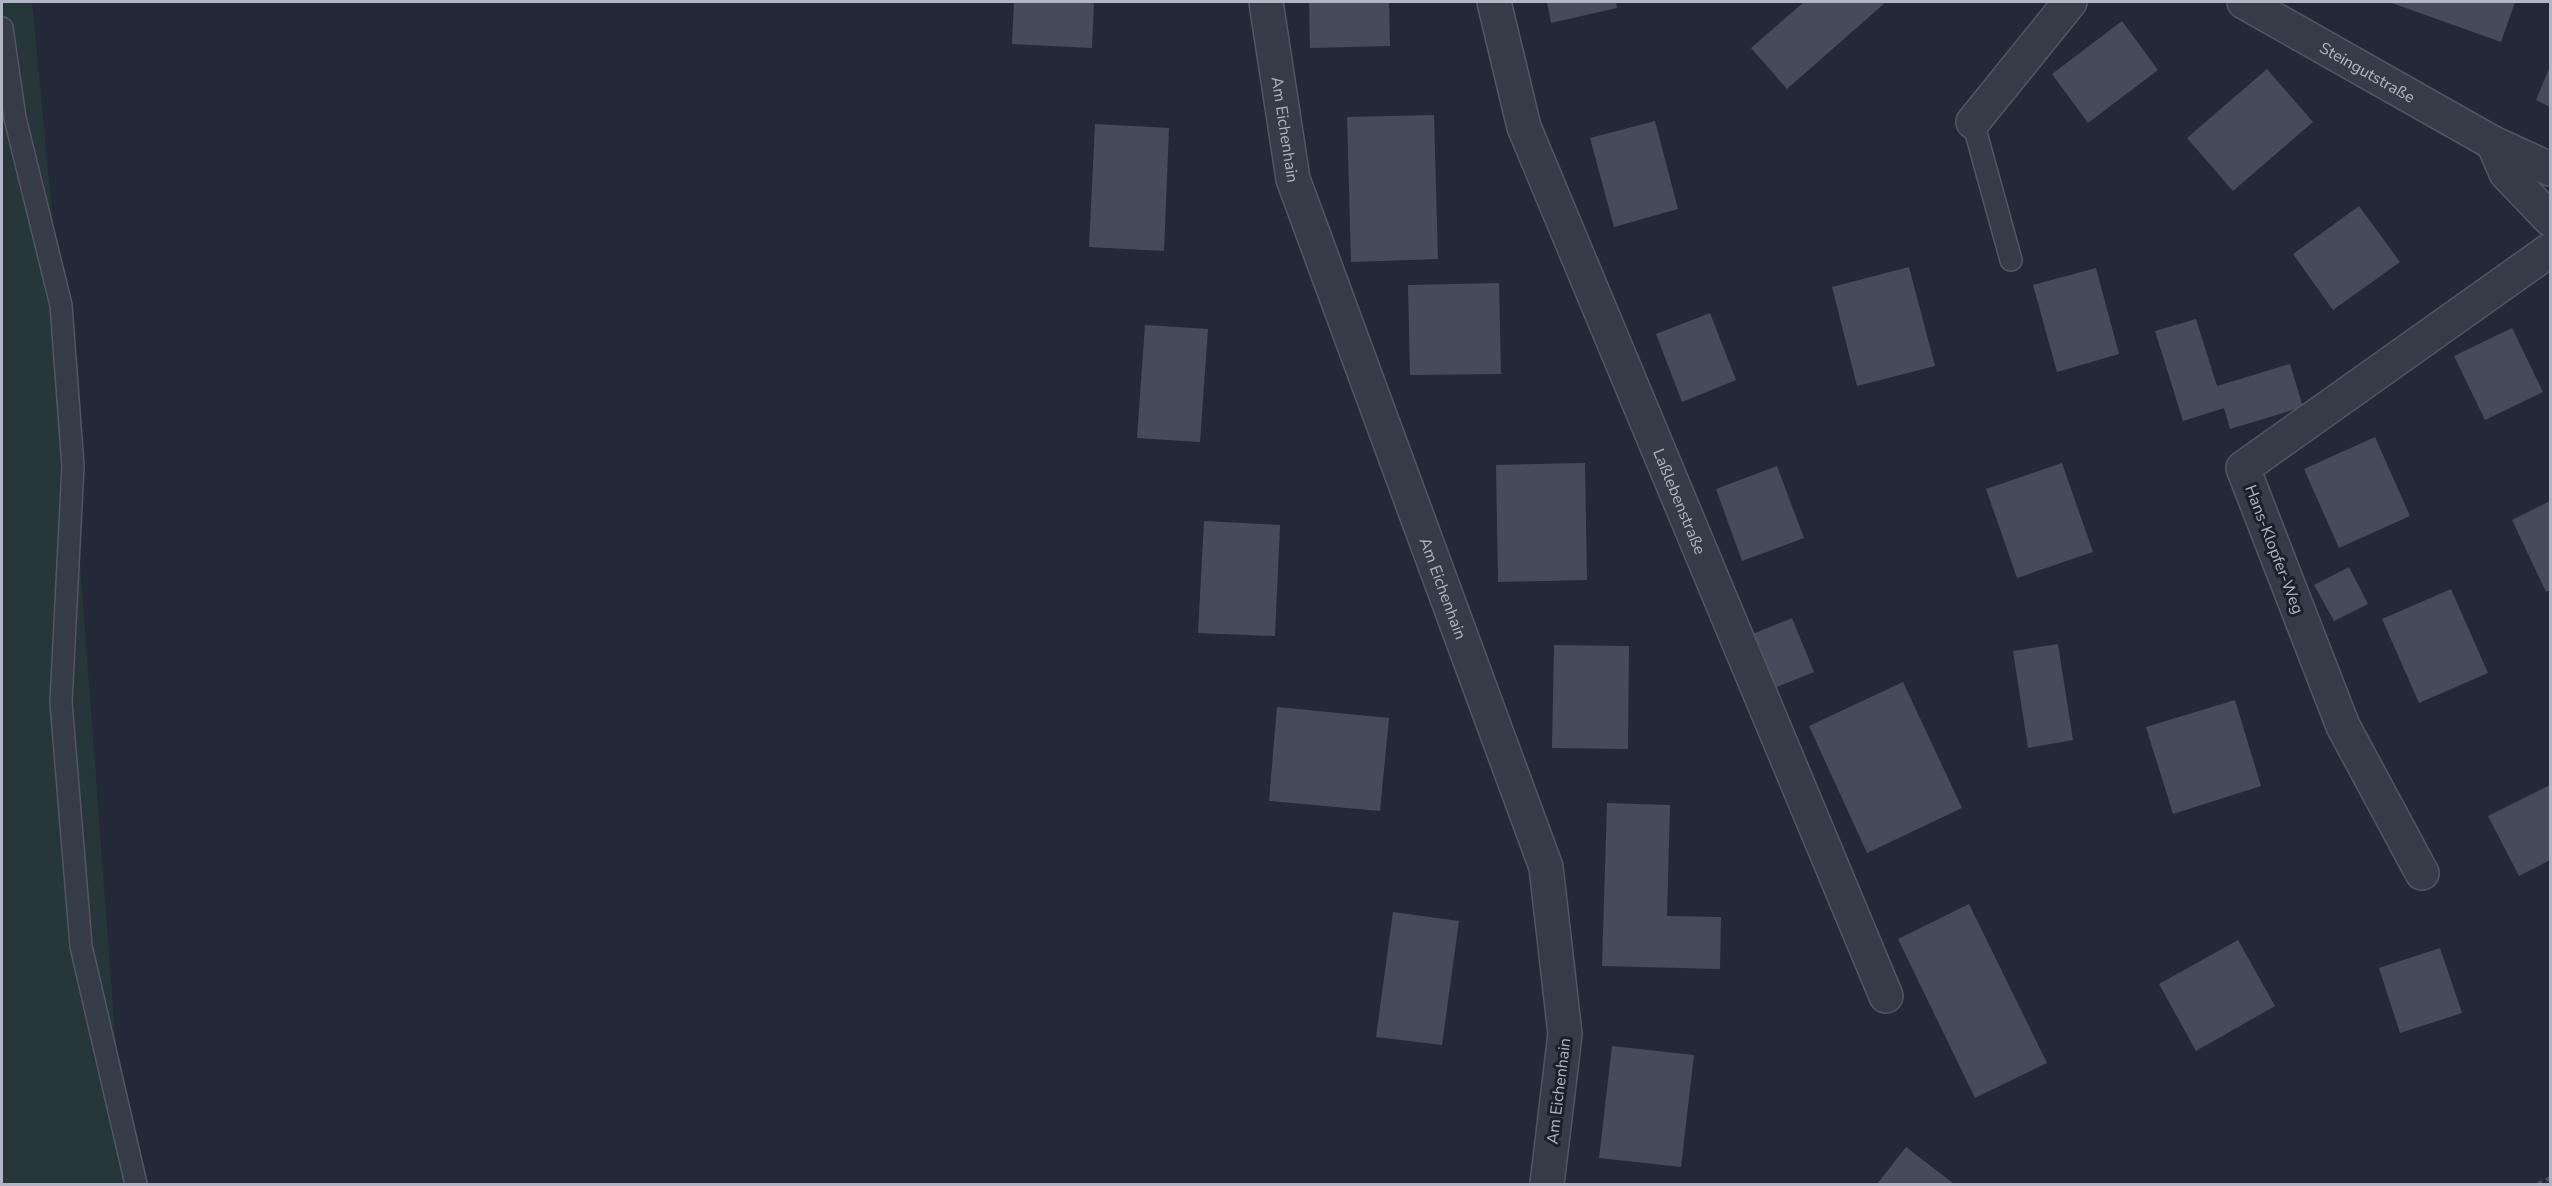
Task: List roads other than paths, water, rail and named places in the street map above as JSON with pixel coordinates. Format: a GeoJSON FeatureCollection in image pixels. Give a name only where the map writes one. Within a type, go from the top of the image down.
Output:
{"type":"FeatureCollection","features":[{"type":"Feature","properties":{"kind":"street","name":"Am Eichenhain"},"geometry":{"type":"LineString","coordinates":[[1266,2],[1293,179],[1546,867],[1565,1034],[1547,1185]]}},
{"type":"Feature","properties":{"kind":"street","name":"Laßlebenstraße"},"geometry":{"type":"LineString","coordinates":[[1494,2],[1524,127],[1886,996]]}},
{"type":"Feature","properties":{"kind":"street"},"geometry":{"type":"LineString","coordinates":[[1973,122],[2070,2]]}},
{"type":"Feature","properties":{"kind":"street","name":"Steingutstraße"},"geometry":{"type":"LineString","coordinates":[[2244,2],[2493,142],[2550,169]]}},
{"type":"Feature","properties":{"kind":"street"},"geometry":{"type":"LineString","coordinates":[[2493,142],[2506,173],[2550,219]]}},
{"type":"Feature","properties":{"kind":"street","name":"Hans-Klopfer-Weg"},"geometry":{"type":"LineString","coordinates":[[2422,873],[2343,726],[2243,468],[2550,250]]}},
{"type":"Feature","properties":{"kind":"lane"},"geometry":{"type":"LineString","coordinates":[[2,28],[15,118],[61,305],[73,466],[62,702],[80,934],[136,1185]]}},
{"type":"Feature","properties":{"kind":"lane"},"geometry":{"type":"LineString","coordinates":[[1973,122],[2011,260]]}}]}
